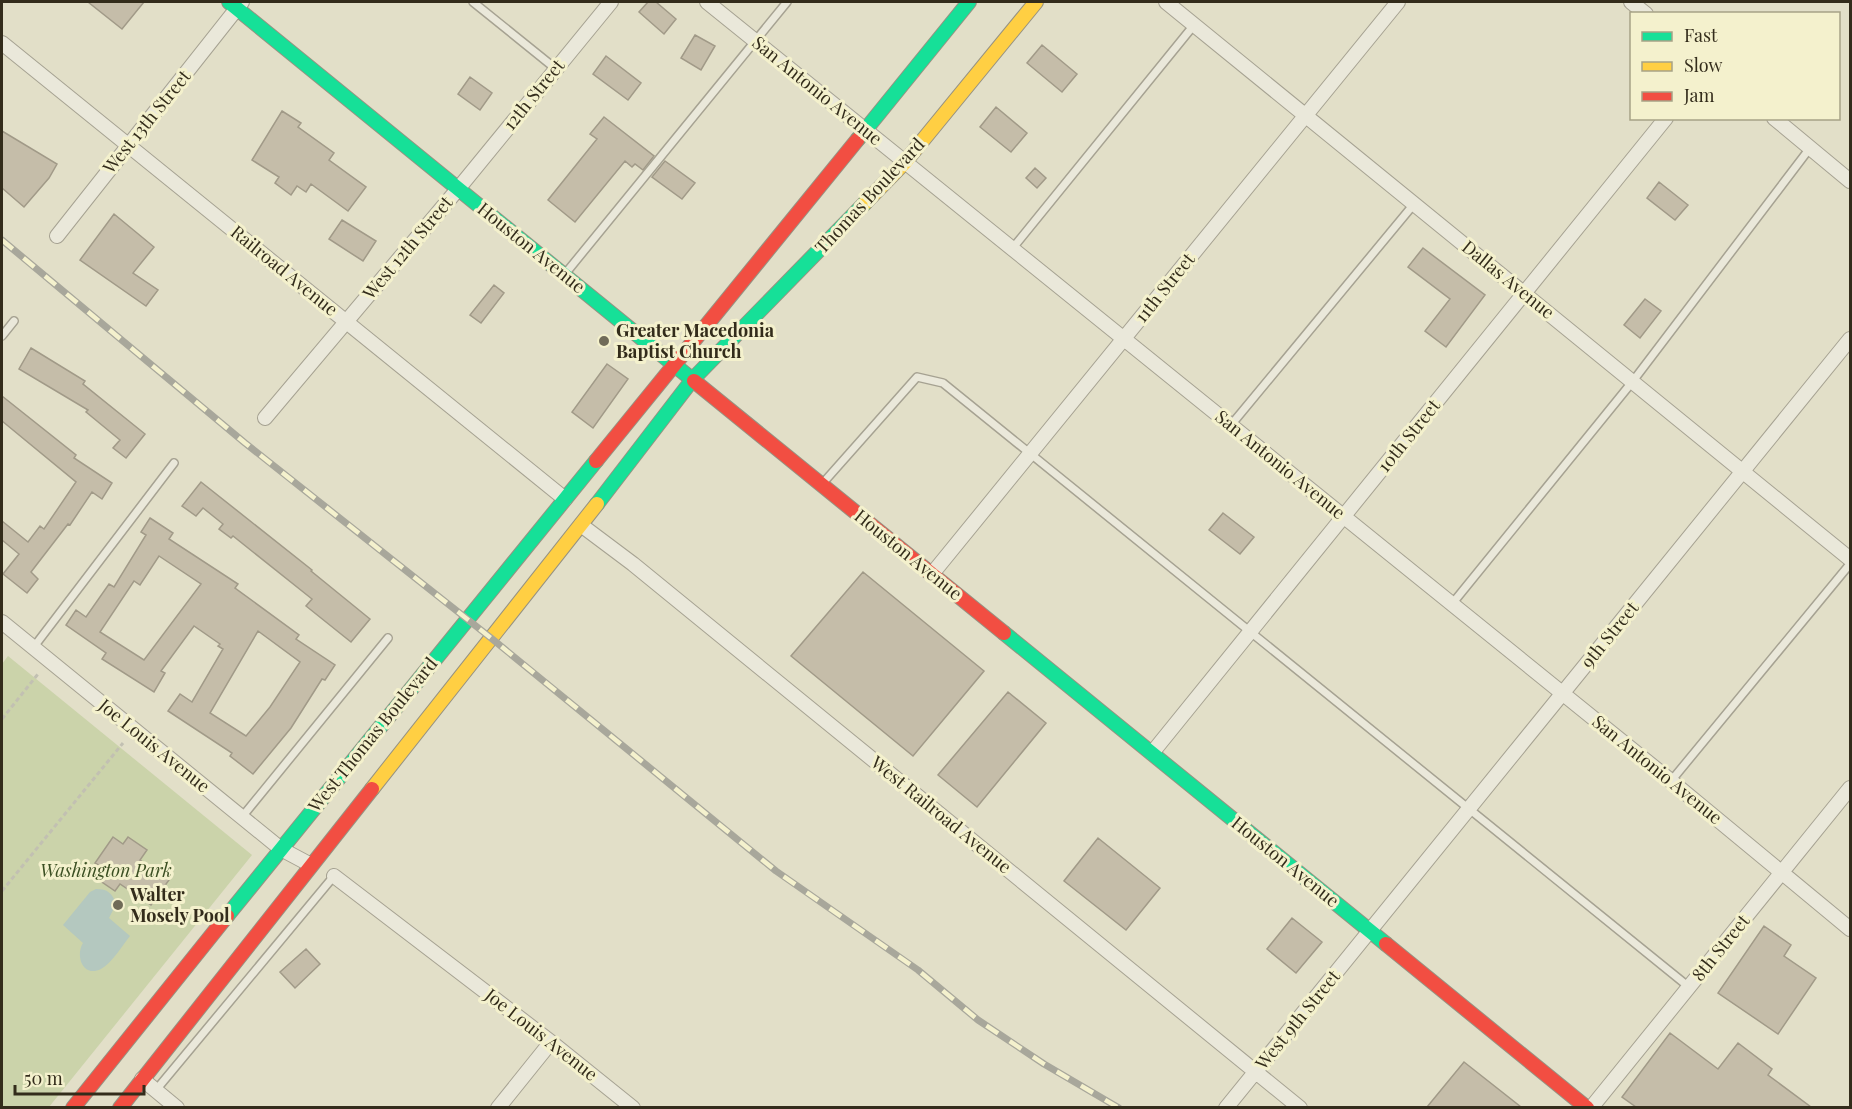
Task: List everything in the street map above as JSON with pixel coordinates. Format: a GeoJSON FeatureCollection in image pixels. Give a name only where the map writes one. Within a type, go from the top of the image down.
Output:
{"type":"FeatureCollection","features":[{"type":"Feature","properties":{"kind":"main road"},"geometry":{"type":"LineString","coordinates":[[674,364],[969,2]]}},
{"type":"Feature","properties":{"kind":"main road","name":"Thomas Boulevard"},"geometry":{"type":"LineString","coordinates":[[693,379],[905,162],[1036,2]]}},
{"type":"Feature","properties":{"kind":"main road","name":"Houston Avenue"},"geometry":{"type":"LineString","coordinates":[[236,4],[458,189],[821,485],[1370,932],[1589,1107]]}},
{"type":"Feature","properties":{"kind":"main road","name":"West Thomas Boulevard"},"geometry":{"type":"LineString","coordinates":[[74,1107],[674,364]]}},
{"type":"Feature","properties":{"kind":"main road","name":"West Thomas Boulevard"},"geometry":{"type":"LineString","coordinates":[[120,1107],[581,525],[693,379]]}},
{"type":"Feature","properties":{"kind":"street","name":"12th Street"},"geometry":{"type":"LineString","coordinates":[[458,189],[611,2]]}},
{"type":"Feature","properties":{"kind":"street","name":"San Antonio Avenue"},"geometry":{"type":"LineString","coordinates":[[707,2],[1851,929]]}},
{"type":"Feature","properties":{"kind":"street","name":"Dallas Avenue"},"geometry":{"type":"LineString","coordinates":[[1166,2],[1851,559]]}},
{"type":"Feature","properties":{"kind":"street","name":"11th Street"},"geometry":{"type":"LineString","coordinates":[[932,574],[1398,2]]}},
{"type":"Feature","properties":{"kind":"street"},"geometry":{"type":"LineString","coordinates":[[1631,2],[1644,12]]}},
{"type":"Feature","properties":{"kind":"street","name":"West 13th Street"},"geometry":{"type":"LineString","coordinates":[[57,236],[236,4]]}},
{"type":"Feature","properties":{"kind":"street","name":"Railroad Avenue"},"geometry":{"type":"LineString","coordinates":[[2,43],[565,499]]}},
{"type":"Feature","properties":{"kind":"street","name":"10th Street"},"geometry":{"type":"LineString","coordinates":[[1152,753],[1664,120]]}},
{"type":"Feature","properties":{"kind":"street"},"geometry":{"type":"LineString","coordinates":[[1776,120],[1851,181]]}},
{"type":"Feature","properties":{"kind":"street","name":"West 12th Street"},"geometry":{"type":"LineString","coordinates":[[265,418],[458,189]]}},
{"type":"Feature","properties":{"kind":"street","name":"9th Street"},"geometry":{"type":"LineString","coordinates":[[1370,932],[1851,339]]}},
{"type":"Feature","properties":{"kind":"street","name":"West Railroad Avenue"},"geometry":{"type":"LineString","coordinates":[[581,525],[642,572],[1300,1107]]}},
{"type":"Feature","properties":{"kind":"street","name":"Joe Louis Avenue"},"geometry":{"type":"LineString","coordinates":[[2,622],[281,849],[311,865]]}},
{"type":"Feature","properties":{"kind":"street","name":"8th Street"},"geometry":{"type":"LineString","coordinates":[[1589,1107],[1851,788]]}},
{"type":"Feature","properties":{"kind":"street","name":"Joe Louis Avenue"},"geometry":{"type":"LineString","coordinates":[[334,876],[633,1107]]}},
{"type":"Feature","properties":{"kind":"street","name":"West 9th Street"},"geometry":{"type":"LineString","coordinates":[[1226,1107],[1370,932]]}},
{"type":"Feature","properties":{"kind":"street"},"geometry":{"type":"LineString","coordinates":[[498,1107],[551,1042]]}},
{"type":"Feature","properties":{"kind":"street"},"geometry":{"type":"LineString","coordinates":[[142,1079],[177,1107]]}},
{"type":"Feature","properties":{"kind":"lane"},"geometry":{"type":"LineString","coordinates":[[473,2],[556,69]]}},
{"type":"Feature","properties":{"kind":"lane"},"geometry":{"type":"LineString","coordinates":[[564,275],[787,2]]}},
{"type":"Feature","properties":{"kind":"lane"},"geometry":{"type":"LineString","coordinates":[[1012,249],[1194,25]]}},
{"type":"Feature","properties":{"kind":"lane"},"geometry":{"type":"LineString","coordinates":[[1452,604],[1633,381],[1810,148]]}},
{"type":"Feature","properties":{"kind":"lane"},"geometry":{"type":"LineString","coordinates":[[1231,425],[1414,204]]}},
{"type":"Feature","properties":{"kind":"lane"},"geometry":{"type":"LineString","coordinates":[[2,336],[14,321]]}},
{"type":"Feature","properties":{"kind":"lane"},"geometry":{"type":"LineString","coordinates":[[821,485],[917,377],[943,383],[1689,987]]}},
{"type":"Feature","properties":{"kind":"lane"},"geometry":{"type":"LineString","coordinates":[[33,648],[174,463]]}},
{"type":"Feature","properties":{"kind":"lane"},"geometry":{"type":"LineString","coordinates":[[1671,781],[1851,564]]}},
{"type":"Feature","properties":{"kind":"lane"},"geometry":{"type":"LineString","coordinates":[[242,817],[388,638]]}},
{"type":"Feature","properties":{"kind":"lane"},"geometry":{"type":"LineString","coordinates":[[156,1090],[334,876]]}},
{"type":"Feature","properties":{"kind":"path"},"geometry":{"type":"LineString","coordinates":[[2,718],[38,674]]}},
{"type":"Feature","properties":{"kind":"path"},"geometry":{"type":"LineString","coordinates":[[2,891],[123,743]]}},
{"type":"Feature","properties":{"kind":"green space","name":"Washington Park"},"geometry":{"type":"Polygon","coordinates":[[[8,656],[252,855],[49,1107],[2,1108],[2,664],[8,656]]]}},
{"type":"Feature","properties":{"kind":"shaded area"},"geometry":{"type":"Polygon","coordinates":[[[96,889],[111,894],[116,904],[109,918],[130,936],[109,963],[101,969],[89,971],[80,959],[83,943],[63,925],[90,892],[96,889]]]}},
{"type":"Feature","properties":{"kind":"building"},"geometry":{"type":"Polygon","coordinates":[[[88,2],[144,2],[122,29],[88,2]]]}},
{"type":"Feature","properties":{"kind":"building"},"geometry":{"type":"Polygon","coordinates":[[[648,2],[656,2],[676,19],[664,34],[639,12],[648,2]]]}},
{"type":"Feature","properties":{"kind":"building"},"geometry":{"type":"Polygon","coordinates":[[[695,35],[715,46],[701,70],[681,58],[695,35]]]}},
{"type":"Feature","properties":{"kind":"building"},"geometry":{"type":"Polygon","coordinates":[[[1042,45],[1077,74],[1062,92],[1027,63],[1042,45]]]}},
{"type":"Feature","properties":{"kind":"building"},"geometry":{"type":"Polygon","coordinates":[[[606,56],[641,83],[628,100],[593,74],[606,56]]]}},
{"type":"Feature","properties":{"kind":"building"},"geometry":{"type":"Polygon","coordinates":[[[470,77],[492,93],[480,110],[458,94],[470,77]]]}},
{"type":"Feature","properties":{"kind":"building"},"geometry":{"type":"Polygon","coordinates":[[[996,107],[1027,133],[1011,152],[980,127],[996,107]]]}},
{"type":"Feature","properties":{"kind":"building"},"geometry":{"type":"Polygon","coordinates":[[[282,111],[301,123],[298,127],[334,153],[329,160],[366,187],[348,211],[311,184],[306,192],[297,186],[291,195],[275,183],[279,177],[252,160],[282,111]]]}},
{"type":"Feature","properties":{"kind":"building"},"geometry":{"type":"Polygon","coordinates":[[[604,117],[654,156],[643,170],[635,164],[632,167],[625,161],[575,222],[548,200],[597,139],[590,134],[604,117]]]}},
{"type":"Feature","properties":{"kind":"building"},"geometry":{"type":"Polygon","coordinates":[[[2,131],[57,164],[49,178],[24,207],[2,188],[2,131]]]}},
{"type":"Feature","properties":{"kind":"building"},"geometry":{"type":"Polygon","coordinates":[[[665,161],[695,183],[682,199],[652,177],[665,161]]]}},
{"type":"Feature","properties":{"kind":"building"},"geometry":{"type":"Polygon","coordinates":[[[1035,168],[1046,178],[1037,188],[1026,178],[1035,168]]]}},
{"type":"Feature","properties":{"kind":"building"},"geometry":{"type":"Polygon","coordinates":[[[1659,182],[1688,205],[1675,220],[1647,198],[1659,182]]]}},
{"type":"Feature","properties":{"kind":"building"},"geometry":{"type":"Polygon","coordinates":[[[114,214],[154,247],[133,273],[158,290],[146,306],[80,260],[114,214]]]}},
{"type":"Feature","properties":{"kind":"building"},"geometry":{"type":"Polygon","coordinates":[[[342,220],[376,241],[363,261],[329,239],[342,220]]]}},
{"type":"Feature","properties":{"kind":"building"},"geometry":{"type":"Polygon","coordinates":[[[1423,248],[1485,295],[1446,347],[1425,331],[1450,299],[1408,267],[1423,248]]]}},
{"type":"Feature","properties":{"kind":"building"},"geometry":{"type":"Polygon","coordinates":[[[494,285],[504,293],[481,323],[470,315],[494,285]]]}},
{"type":"Feature","properties":{"kind":"building"},"geometry":{"type":"Polygon","coordinates":[[[1645,299],[1661,311],[1640,338],[1624,325],[1645,299]]]}},
{"type":"Feature","properties":{"kind":"building"},"geometry":{"type":"Polygon","coordinates":[[[31,348],[85,381],[83,384],[145,434],[126,458],[113,448],[120,440],[86,412],[88,410],[19,369],[31,348]]]}},
{"type":"Feature","properties":{"kind":"building"},"geometry":{"type":"Polygon","coordinates":[[[607,364],[628,379],[593,428],[572,412],[607,364]]]}},
{"type":"Feature","properties":{"kind":"building"},"geometry":{"type":"Polygon","coordinates":[[[2,396],[76,455],[74,458],[112,483],[102,499],[92,492],[70,525],[68,524],[31,572],[38,579],[27,593],[3,574],[19,554],[2,540],[2,521],[28,542],[40,526],[44,529],[76,482],[2,421],[2,396]]]}},
{"type":"Feature","properties":{"kind":"building"},"geometry":{"type":"Polygon","coordinates":[[[201,482],[370,619],[351,642],[306,606],[312,599],[233,536],[231,538],[219,529],[223,524],[203,508],[196,516],[182,506],[201,482]]]}},
{"type":"Feature","properties":{"kind":"building"},"geometry":{"type":"Polygon","coordinates":[[[1223,513],[1254,537],[1240,554],[1209,530],[1223,513]]]}},
{"type":"Feature","properties":{"kind":"building"},"geometry":{"type":"Polygon","coordinates":[[[150,518],[173,533],[169,539],[238,584],[235,588],[299,635],[296,639],[335,665],[325,680],[322,679],[291,728],[253,774],[230,756],[232,753],[168,711],[180,694],[192,702],[223,649],[218,646],[220,644],[194,626],[161,671],[165,673],[154,692],[102,659],[106,653],[66,625],[76,610],[86,617],[109,584],[114,587],[146,535],[141,532],[150,518]],[[159,556],[140,585],[134,581],[100,632],[144,660],[201,584],[159,556]],[[258,631],[210,713],[246,736],[270,707],[300,662],[258,631]]]}},
{"type":"Feature","properties":{"kind":"building"},"geometry":{"type":"Polygon","coordinates":[[[863,572],[984,671],[913,756],[791,656],[863,572]]]}},
{"type":"Feature","properties":{"kind":"building"},"geometry":{"type":"Polygon","coordinates":[[[1008,692],[1046,723],[977,807],[938,775],[1008,692]]]}},
{"type":"Feature","properties":{"kind":"building"},"geometry":{"type":"Polygon","coordinates":[[[113,837],[123,844],[128,837],[147,850],[140,860],[169,880],[151,905],[120,884],[115,891],[96,878],[103,868],[95,863],[113,837]]]}},
{"type":"Feature","properties":{"kind":"building"},"geometry":{"type":"Polygon","coordinates":[[[1098,838],[1160,888],[1126,930],[1064,881],[1098,838]]]}},
{"type":"Feature","properties":{"kind":"building"},"geometry":{"type":"Polygon","coordinates":[[[1292,918],[1322,942],[1296,973],[1267,949],[1292,918]]]}},
{"type":"Feature","properties":{"kind":"building"},"geometry":{"type":"Polygon","coordinates":[[[1764,926],[1791,945],[1784,956],[1816,978],[1778,1034],[1718,993],[1764,926]]]}},
{"type":"Feature","properties":{"kind":"building"},"geometry":{"type":"Polygon","coordinates":[[[306,949],[320,964],[295,988],[280,972],[306,949]]]}},
{"type":"Feature","properties":{"kind":"building"},"geometry":{"type":"Polygon","coordinates":[[[1670,1033],[1718,1069],[1738,1043],[1772,1069],[1768,1075],[1811,1107],[1636,1107],[1622,1097],[1670,1033]]]}},
{"type":"Feature","properties":{"kind":"building"},"geometry":{"type":"Polygon","coordinates":[[[1464,1062],[1521,1107],[1427,1107],[1464,1062]]]}},
{"type":"Feature","properties":{"kind":"railway"},"geometry":{"type":"LineString","coordinates":[[2,240],[245,443],[491,638],[776,871],[918,970],[978,1020],[1044,1064],[1119,1108]]}},
{"type":"Feature","properties":{"kind":"traffic: fast"},"geometry":{"type":"LineString","coordinates":[[229,2],[694,381]]}},
{"type":"Feature","properties":{"kind":"traffic: fast"},"geometry":{"type":"LineString","coordinates":[[858,139],[969,2]]}},
{"type":"Feature","properties":{"kind":"traffic: fast"},"geometry":{"type":"LineString","coordinates":[[597,504],[693,379],[865,203]]}},
{"type":"Feature","properties":{"kind":"traffic: fast"},"geometry":{"type":"LineString","coordinates":[[227,916],[596,461]]}},
{"type":"Feature","properties":{"kind":"traffic: fast"},"geometry":{"type":"LineString","coordinates":[[1004,633],[1386,944]]}},
{"type":"Feature","properties":{"kind":"traffic: slow"},"geometry":{"type":"LineString","coordinates":[[865,203],[905,162],[1036,2]]}},
{"type":"Feature","properties":{"kind":"traffic: slow"},"geometry":{"type":"LineString","coordinates":[[372,789],[597,504]]}},
{"type":"Feature","properties":{"kind":"traffic: jam"},"geometry":{"type":"LineString","coordinates":[[596,461],[858,139]]}},
{"type":"Feature","properties":{"kind":"traffic: jam"},"geometry":{"type":"LineString","coordinates":[[694,381],[1004,633]]}},
{"type":"Feature","properties":{"kind":"traffic: jam"},"geometry":{"type":"LineString","coordinates":[[120,1108],[372,789]]}},
{"type":"Feature","properties":{"kind":"traffic: jam"},"geometry":{"type":"LineString","coordinates":[[73,1108],[227,916]]}},
{"type":"Feature","properties":{"kind":"traffic: jam"},"geometry":{"type":"LineString","coordinates":[[1386,944],[1587,1108]]}},
{"type":"Feature","properties":{"kind":"place","name":"Greater Macedonia Baptist Church"},"geometry":{"type":"Point","coordinates":[604,341]}},
{"type":"Feature","properties":{"kind":"place","name":"Walter Mosely Pool"},"geometry":{"type":"Point","coordinates":[118,905]}}]}
